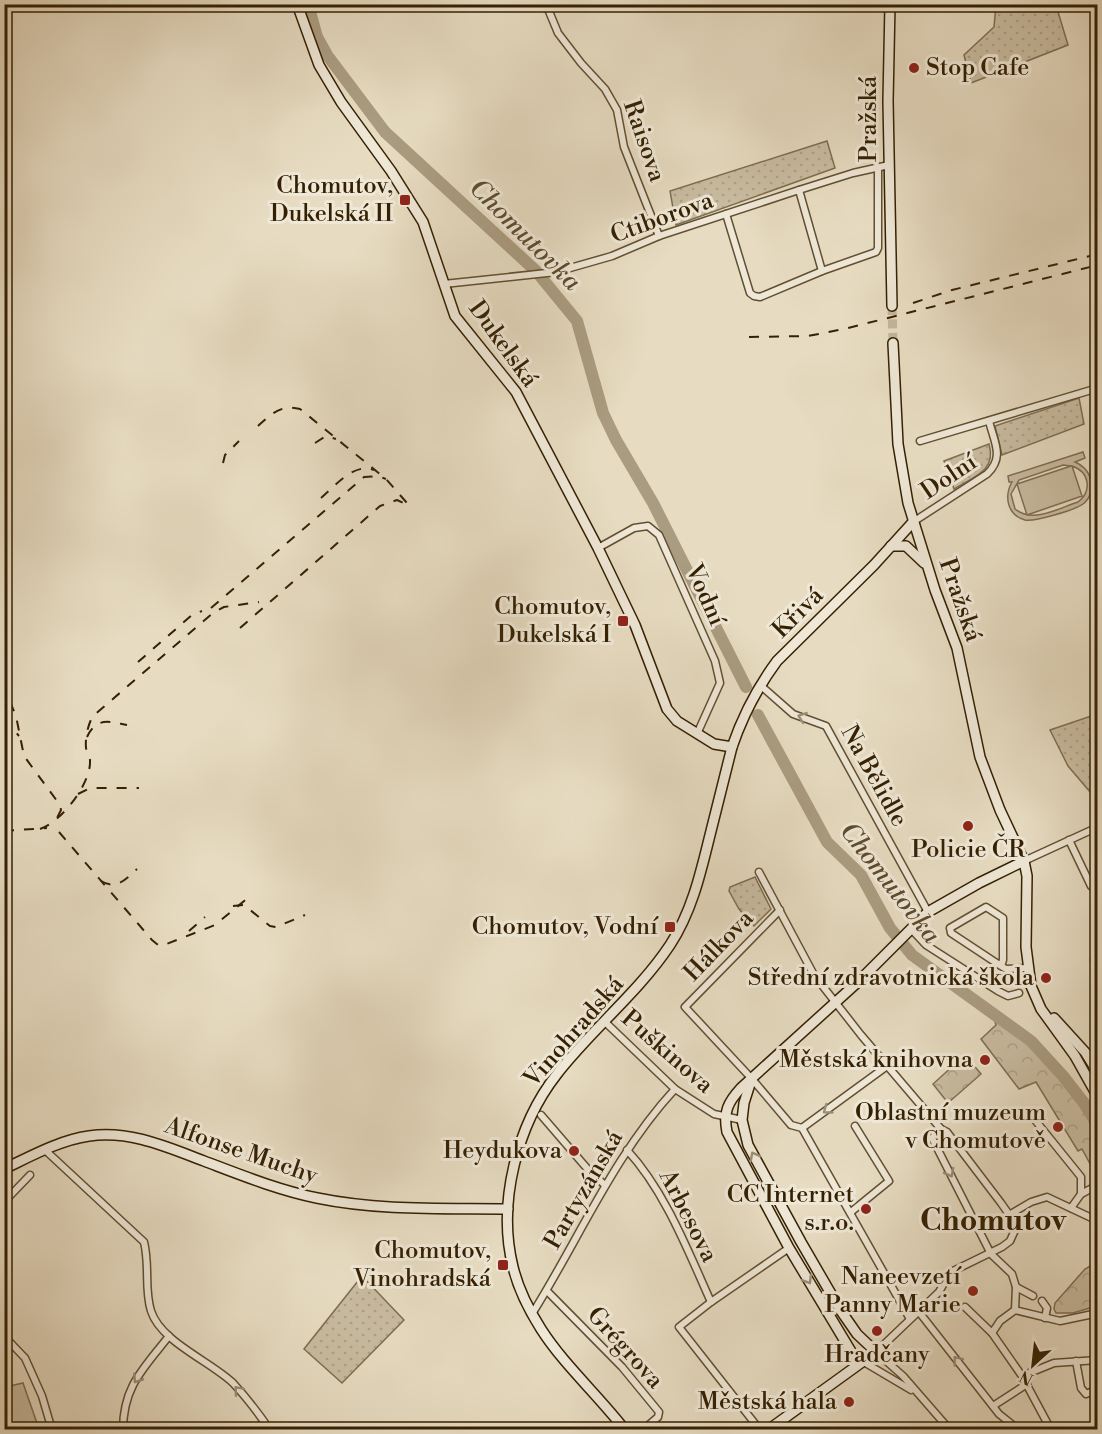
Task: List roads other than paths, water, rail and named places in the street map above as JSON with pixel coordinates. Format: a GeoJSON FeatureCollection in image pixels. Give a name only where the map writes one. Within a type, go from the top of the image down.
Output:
{"type":"FeatureCollection","features":[{"type":"Feature","properties":{"kind":"street","name":"Dukelská"},"geometry":{"type":"LineString","coordinates":[[297,4],[319,64],[341,102],[392,171],[423,222],[454,316],[516,392],[598,548],[635,625],[667,709],[677,721],[714,744],[732,747]]}},
{"type":"Feature","properties":{"kind":"street","name":"Raisova"},"geometry":{"type":"LineString","coordinates":[[546,4],[558,33],[605,90],[617,110],[624,147],[659,236]]}},
{"type":"Feature","properties":{"kind":"street","name":"Pražská"},"geometry":{"type":"LineString","coordinates":[[890,4],[889,165],[892,306]]}},
{"type":"Feature","properties":{"kind":"street","name":"Ctiborova"},"geometry":{"type":"LineString","coordinates":[[444,284],[555,272],[612,256],[659,236],[799,190],[878,166],[889,165]]}},
{"type":"Feature","properties":{"kind":"street"},"geometry":{"type":"LineString","coordinates":[[726,214],[750,293],[760,297],[822,271],[876,252],[878,248],[878,166]]}},
{"type":"Feature","properties":{"kind":"street"},"geometry":{"type":"LineString","coordinates":[[799,190],[822,271]]}},
{"type":"Feature","properties":{"kind":"street","name":"Pražská"},"geometry":{"type":"LineString","coordinates":[[893,343],[898,444],[904,484],[913,522],[957,648],[980,757],[1003,816],[1024,861],[1028,876],[1026,947],[1031,986],[1037,998]]}},
{"type":"Feature","properties":{"kind":"street","name":"Dolní"},"geometry":{"type":"LineString","coordinates":[[920,441],[1098,388]]}},
{"type":"Feature","properties":{"kind":"street","name":"Dolní"},"geometry":{"type":"LineString","coordinates":[[913,522],[987,474],[994,467],[998,457],[988,421]]}},
{"type":"Feature","properties":{"kind":"street","name":"Křivá"},"geometry":{"type":"LineString","coordinates":[[732,747],[749,705],[777,661],[913,522]]}},
{"type":"Feature","properties":{"kind":"street","name":"Vodní"},"geometry":{"type":"LineString","coordinates":[[598,548],[634,528],[648,526],[659,536],[716,661],[720,683],[697,734]]}},
{"type":"Feature","properties":{"kind":"street"},"geometry":{"type":"LineString","coordinates":[[891,546],[906,546],[917,554],[928,567]]}},
{"type":"Feature","properties":{"kind":"street","name":"Na Bělidle"},"geometry":{"type":"LineString","coordinates":[[760,685],[793,714],[826,726],[928,912]]}},
{"type":"Feature","properties":{"kind":"street","name":"Vinohradská"},"geometry":{"type":"LineString","coordinates":[[625,1430],[608,1407],[552,1344],[532,1314],[512,1265],[508,1209],[519,1143],[534,1110],[556,1075],[638,987],[670,945],[686,915],[701,870],[732,747]]}},
{"type":"Feature","properties":{"kind":"street"},"geometry":{"type":"LineString","coordinates":[[916,1394],[852,1353],[789,1248],[732,1143],[724,1117],[731,1099],[835,1003],[928,912],[1024,861],[1098,827]]}},
{"type":"Feature","properties":{"kind":"street"},"geometry":{"type":"LineString","coordinates":[[1069,840],[1091,886],[1098,891]]}},
{"type":"Feature","properties":{"kind":"street","name":"Hálkova"},"geometry":{"type":"LineString","coordinates":[[759,872],[814,975],[940,1129],[947,1132],[1009,1215]]}},
{"type":"Feature","properties":{"kind":"street"},"geometry":{"type":"LineString","coordinates":[[1001,966],[1003,918],[986,907],[950,928],[951,933],[1001,966],[1006,969],[1028,968]]}},
{"type":"Feature","properties":{"kind":"street","name":"Hálkova"},"geometry":{"type":"LineString","coordinates":[[752,1079],[685,1007],[780,910]]}},
{"type":"Feature","properties":{"kind":"street"},"geometry":{"type":"LineString","coordinates":[[908,933],[998,991],[1008,996],[1019,993]]}},
{"type":"Feature","properties":{"kind":"street"},"geometry":{"type":"LineString","coordinates":[[1098,947],[1094,960],[1098,974]]}},
{"type":"Feature","properties":{"kind":"street"},"geometry":{"type":"LineString","coordinates":[[1037,998],[1085,1052],[1098,1072]]}},
{"type":"Feature","properties":{"kind":"street"},"geometry":{"type":"LineString","coordinates":[[1037,998],[1041,1009],[1087,1075],[1098,1097]]}},
{"type":"Feature","properties":{"kind":"street","name":"Puškinova"},"geometry":{"type":"LineString","coordinates":[[604,1021],[675,1089],[705,1109],[724,1117],[742,1120]]}},
{"type":"Feature","properties":{"kind":"street"},"geometry":{"type":"LineString","coordinates":[[802,1128],[887,1066]]}},
{"type":"Feature","properties":{"kind":"street"},"geometry":{"type":"LineString","coordinates":[[752,1079],[744,1103],[742,1120],[748,1145],[801,1242],[857,1334],[903,1376],[916,1394],[950,1430]]}},
{"type":"Feature","properties":{"kind":"street"},"geometry":{"type":"LineString","coordinates":[[752,1079],[791,1125],[802,1128],[910,1319]]}},
{"type":"Feature","properties":{"kind":"street","name":"Partyzánská"},"geometry":{"type":"LineString","coordinates":[[532,1314],[627,1150],[645,1122],[675,1089]]}},
{"type":"Feature","properties":{"kind":"street"},"geometry":{"type":"LineString","coordinates":[[541,1115],[591,1173],[605,1185]]}},
{"type":"Feature","properties":{"kind":"street"},"geometry":{"type":"LineString","coordinates":[[1035,1120],[1080,1177],[1081,1194]]}},
{"type":"Feature","properties":{"kind":"street"},"geometry":{"type":"LineString","coordinates":[[851,1212],[890,1181],[855,1126]]}},
{"type":"Feature","properties":{"kind":"street"},"geometry":{"type":"LineString","coordinates":[[940,1129],[932,1138],[991,1254],[1012,1274],[1016,1287],[1016,1310]]}},
{"type":"Feature","properties":{"kind":"street","name":"Alfonse Muchy"},"geometry":{"type":"LineString","coordinates":[[4,1169],[65,1141],[88,1136],[120,1134],[159,1144],[277,1188],[348,1204],[393,1208],[508,1209]]}},
{"type":"Feature","properties":{"kind":"street"},"geometry":{"type":"LineString","coordinates":[[45,1150],[144,1242],[148,1259],[147,1294],[151,1313],[169,1336],[232,1383],[270,1430]]}},
{"type":"Feature","properties":{"kind":"street","name":"Arbesova"},"geometry":{"type":"LineString","coordinates":[[627,1150],[643,1167],[680,1233],[711,1302]]}},
{"type":"Feature","properties":{"kind":"street"},"geometry":{"type":"LineString","coordinates":[[4,1202],[30,1175]]}},
{"type":"Feature","properties":{"kind":"street"},"geometry":{"type":"LineString","coordinates":[[1071,1208],[1081,1194],[1098,1185]]}},
{"type":"Feature","properties":{"kind":"street"},"geometry":{"type":"LineString","coordinates":[[768,1430],[876,1352],[939,1292],[950,1274],[991,1254],[1010,1241],[1015,1234],[1015,1223],[1009,1215],[1031,1202],[1047,1197],[1098,1221]]}},
{"type":"Feature","properties":{"kind":"street"},"geometry":{"type":"LineString","coordinates":[[760,1430],[678,1327],[789,1248]]}},
{"type":"Feature","properties":{"kind":"street"},"geometry":{"type":"LineString","coordinates":[[1016,1287],[1033,1296]]}},
{"type":"Feature","properties":{"kind":"street","name":"Grégrova"},"geometry":{"type":"LineString","coordinates":[[547,1290],[622,1367],[659,1412],[658,1417],[643,1430]]}},
{"type":"Feature","properties":{"kind":"street"},"geometry":{"type":"LineString","coordinates":[[1042,1301],[1047,1308],[1045,1318]]}},
{"type":"Feature","properties":{"kind":"street"},"geometry":{"type":"LineString","coordinates":[[965,1306],[992,1333],[1022,1376],[1051,1430]]}},
{"type":"Feature","properties":{"kind":"street"},"geometry":{"type":"LineString","coordinates":[[992,1333],[1000,1321],[1016,1310],[1060,1322],[1098,1313]]}},
{"type":"Feature","properties":{"kind":"street"},"geometry":{"type":"LineString","coordinates":[[919,1312],[999,1414],[1018,1430]]}},
{"type":"Feature","properties":{"kind":"street"},"geometry":{"type":"LineString","coordinates":[[4,1336],[25,1358],[42,1396],[52,1430]]}},
{"type":"Feature","properties":{"kind":"street"},"geometry":{"type":"LineString","coordinates":[[123,1430],[125,1406],[132,1385],[169,1336]]}},
{"type":"Feature","properties":{"kind":"street"},"geometry":{"type":"LineString","coordinates":[[1022,1376],[1054,1363],[1098,1360]]}},
{"type":"Feature","properties":{"kind":"street"},"geometry":{"type":"LineString","coordinates":[[1076,1361],[1082,1388],[1086,1394],[1098,1389]]}},
{"type":"Feature","properties":{"kind":"street"},"geometry":{"type":"LineString","coordinates":[[993,1406],[1027,1384]]}},
{"type":"Feature","properties":{"kind":"waterway","name":"Chomutovka"},"geometry":{"type":"LineString","coordinates":[[308,4],[317,37],[327,55],[385,132],[536,271],[577,321],[603,413],[653,503],[746,687]]}},
{"type":"Feature","properties":{"kind":"waterway","name":"Chomutovka"},"geometry":{"type":"LineString","coordinates":[[758,715],[827,842],[861,875],[890,928],[912,955],[1031,1041],[1063,1076],[1098,1126]]}},
{"type":"Feature","properties":{"kind":"tunnel"},"geometry":{"type":"LineString","coordinates":[[892,306],[893,343]]}},
{"type":"Feature","properties":{"kind":"railway"},"geometry":{"type":"LineString","coordinates":[[913,303],[952,290],[1098,254]]}},
{"type":"Feature","properties":{"kind":"railway"},"geometry":{"type":"LineString","coordinates":[[749,337],[808,336],[844,329],[1098,265]]}},
{"type":"Feature","properties":{"kind":"railway"},"geometry":{"type":"LineString","coordinates":[[258,426],[282,409],[300,409],[386,479],[407,503]]}},
{"type":"Feature","properties":{"kind":"railway"},"geometry":{"type":"LineString","coordinates":[[315,443],[326,436],[336,439]]}},
{"type":"Feature","properties":{"kind":"railway"},"geometry":{"type":"LineString","coordinates":[[223,463],[225,455],[239,441]]}},
{"type":"Feature","properties":{"kind":"railway"},"geometry":{"type":"LineString","coordinates":[[321,498],[352,472],[367,468],[374,470]]}},
{"type":"Feature","properties":{"kind":"railway"},"geometry":{"type":"LineString","coordinates":[[211,608],[364,477],[378,476],[386,479]]}},
{"type":"Feature","properties":{"kind":"railway"},"geometry":{"type":"LineString","coordinates":[[240,628],[380,506],[397,500],[410,506]]}},
{"type":"Feature","properties":{"kind":"railway"},"geometry":{"type":"LineString","coordinates":[[40,829],[57,819],[73,801],[86,780],[90,761],[86,748],[86,736],[93,716],[214,612],[224,607],[259,602]]}},
{"type":"Feature","properties":{"kind":"railway"},"geometry":{"type":"LineString","coordinates":[[138,662],[192,615],[202,611]]}},
{"type":"Feature","properties":{"kind":"railway"},"geometry":{"type":"LineString","coordinates":[[10,702],[16,716],[24,756],[60,805],[61,810],[57,818]]}},
{"type":"Feature","properties":{"kind":"railway"},"geometry":{"type":"LineString","coordinates":[[4,718],[19,736]]}},
{"type":"Feature","properties":{"kind":"railway"},"geometry":{"type":"LineString","coordinates":[[87,737],[91,730],[100,723],[127,725]]}},
{"type":"Feature","properties":{"kind":"railway"},"geometry":{"type":"LineString","coordinates":[[78,794],[90,788],[139,788]]}},
{"type":"Feature","properties":{"kind":"railway"},"geometry":{"type":"LineString","coordinates":[[4,831],[47,828]]}},
{"type":"Feature","properties":{"kind":"railway"},"geometry":{"type":"LineString","coordinates":[[59,832],[158,945],[164,945],[215,925],[249,897]]}},
{"type":"Feature","properties":{"kind":"railway"},"geometry":{"type":"LineString","coordinates":[[101,881],[106,884],[116,884],[137,869]]}},
{"type":"Feature","properties":{"kind":"railway"},"geometry":{"type":"LineString","coordinates":[[233,906],[244,905],[270,926],[276,927],[305,915]]}},
{"type":"Feature","properties":{"kind":"railway"},"geometry":{"type":"LineString","coordinates":[[189,931],[205,917]]}},
{"type":"Feature","properties":{"kind":"place","name":"Stop Cafe"},"geometry":{"type":"Point","coordinates":[914,68]}},
{"type":"Feature","properties":{"kind":"place","name":"Chomutov, Dukelská II"},"geometry":{"type":"Point","coordinates":[405,200]}},
{"type":"Feature","properties":{"kind":"place","name":"Chomutov, Dukelská I"},"geometry":{"type":"Point","coordinates":[623,621]}},
{"type":"Feature","properties":{"kind":"place","name":"Policie ČR"},"geometry":{"type":"Point","coordinates":[968,826]}},
{"type":"Feature","properties":{"kind":"place","name":"Chomutov, Vodní"},"geometry":{"type":"Point","coordinates":[670,927]}},
{"type":"Feature","properties":{"kind":"place","name":"Střední zdravotnická škola"},"geometry":{"type":"Point","coordinates":[1046,978]}},
{"type":"Feature","properties":{"kind":"place","name":"Městská knihovna"},"geometry":{"type":"Point","coordinates":[985,1060]}},
{"type":"Feature","properties":{"kind":"place","name":"Oblastní muzeum v Chomutově"},"geometry":{"type":"Point","coordinates":[1058,1127]}},
{"type":"Feature","properties":{"kind":"place","name":"Heydukova"},"geometry":{"type":"Point","coordinates":[574,1151]}},
{"type":"Feature","properties":{"kind":"place","name":"CC Internet s.r.o."},"geometry":{"type":"Point","coordinates":[866,1209]}},
{"type":"Feature","properties":{"kind":"place","name":"Chomutov, Vinohradská"},"geometry":{"type":"Point","coordinates":[503,1265]}},
{"type":"Feature","properties":{"kind":"place","name":"Naneevzetí Panny Marie"},"geometry":{"type":"Point","coordinates":[973,1291]}},
{"type":"Feature","properties":{"kind":"place","name":"Hradčany"},"geometry":{"type":"Point","coordinates":[877,1331]}},
{"type":"Feature","properties":{"kind":"place","name":"Městská hala"},"geometry":{"type":"Point","coordinates":[849,1402]}},
{"type":"Feature","properties":{"kind":"district","name":"Chomutov"},"geometry":{"type":"Point","coordinates":[993,1221]}}]}
